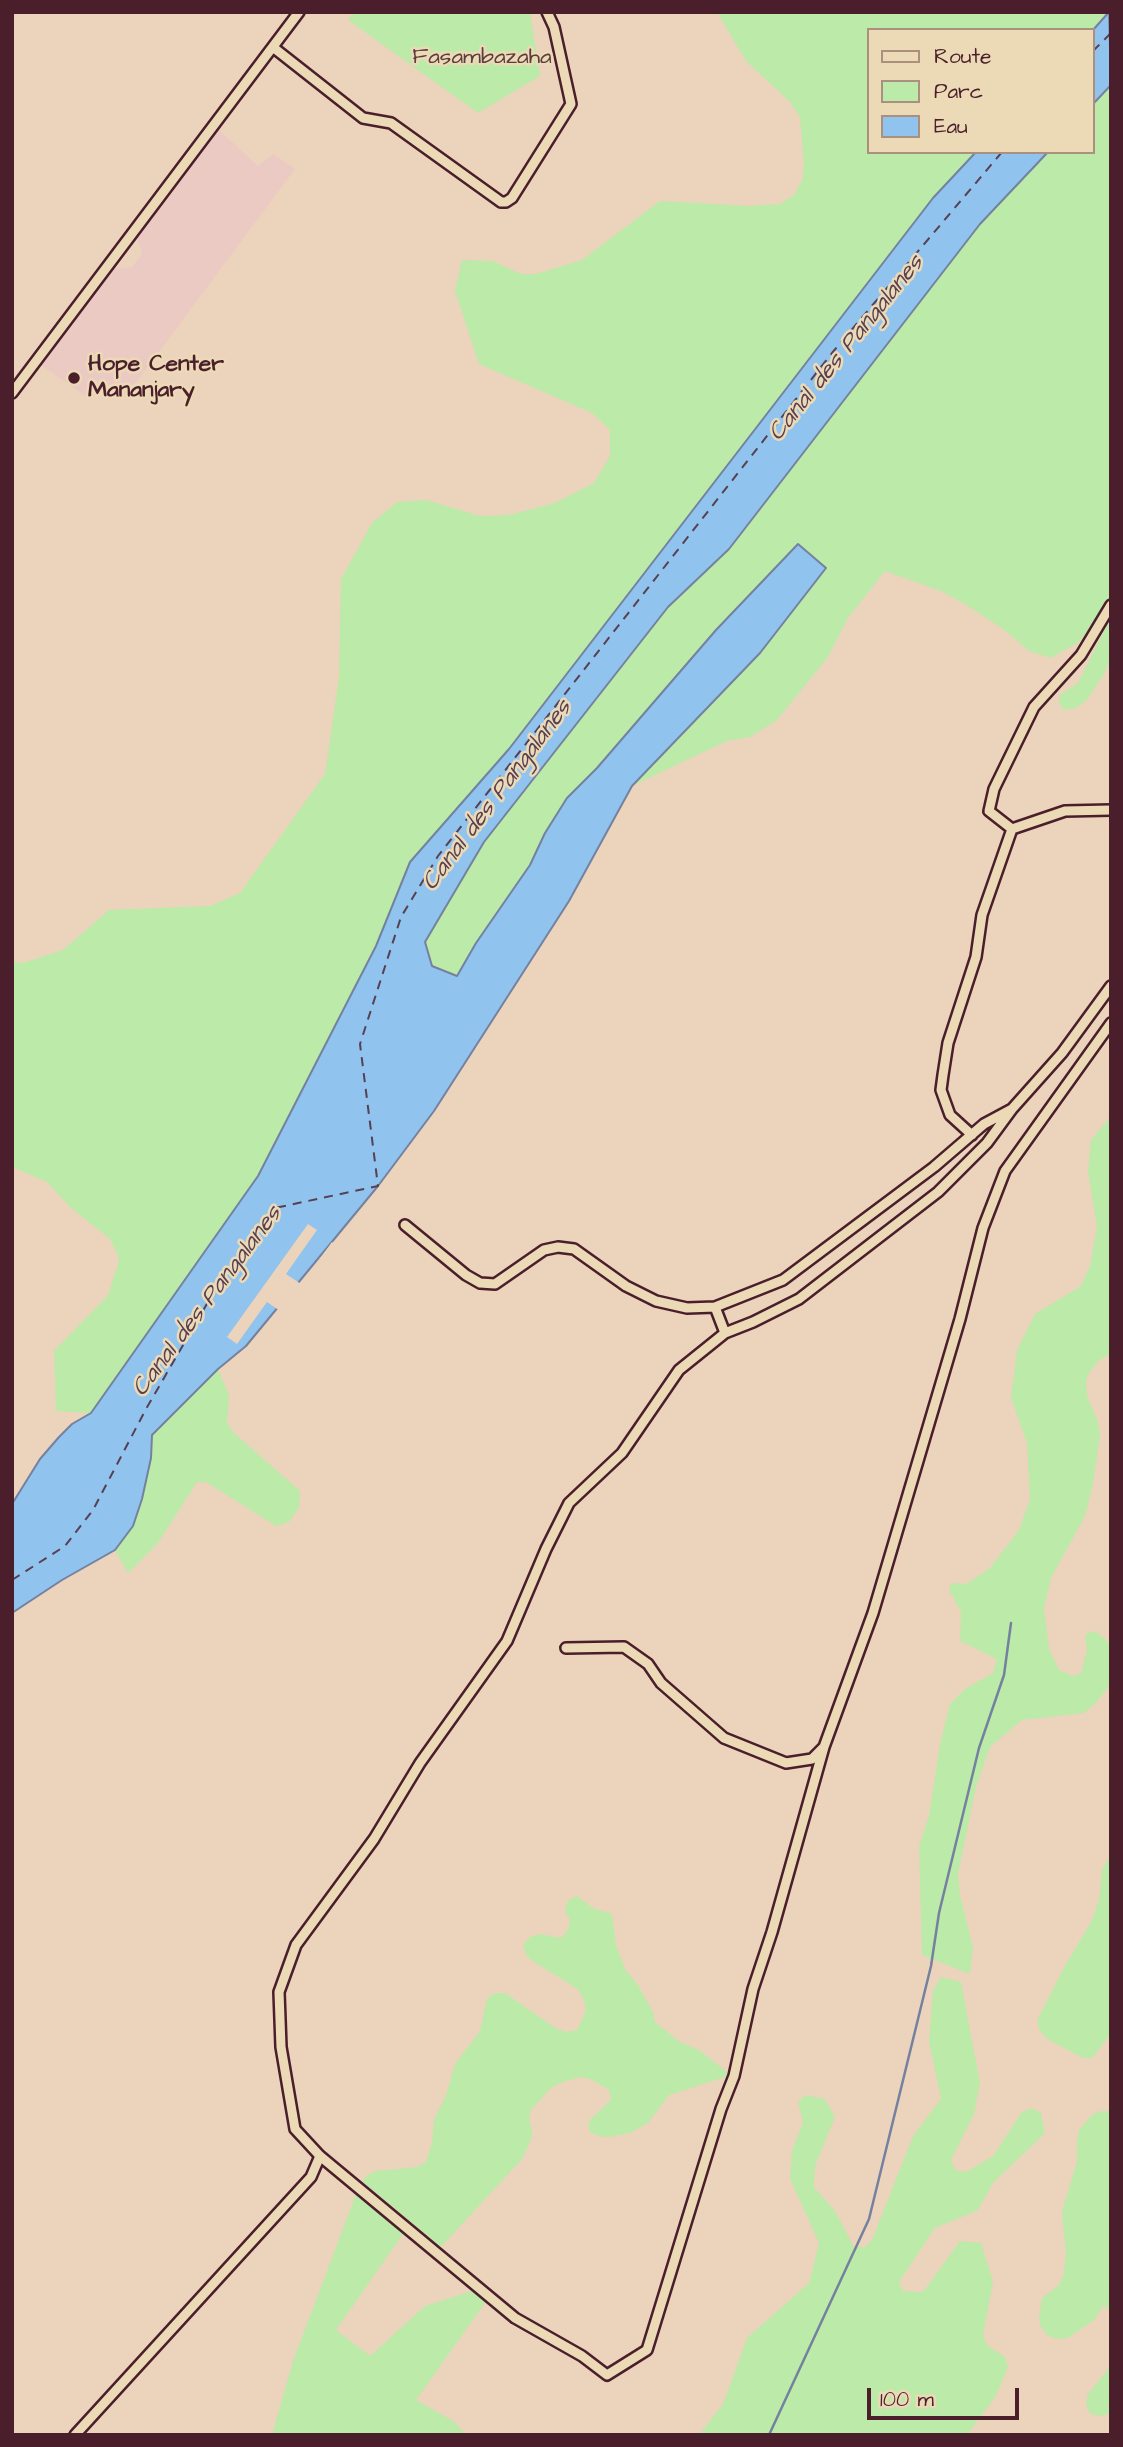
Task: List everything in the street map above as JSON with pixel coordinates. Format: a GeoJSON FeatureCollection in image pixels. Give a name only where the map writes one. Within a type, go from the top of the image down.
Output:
{"type":"FeatureCollection","features":[{"type":"Feature","properties":{"kind":"street"},"geometry":{"type":"LineString","coordinates":[[12,393],[299,12]]}},
{"type":"Feature","properties":{"kind":"street"},"geometry":{"type":"LineString","coordinates":[[274,48],[363,118],[391,123],[501,202],[506,202],[512,198],[571,104],[554,27],[547,12]]}},
{"type":"Feature","properties":{"kind":"street"},"geometry":{"type":"LineString","coordinates":[[1012,829],[989,811],[994,789],[1034,707],[1081,654],[1111,605]]}},
{"type":"Feature","properties":{"kind":"street"},"geometry":{"type":"LineString","coordinates":[[1012,829],[1065,811],[1111,810]]}},
{"type":"Feature","properties":{"kind":"street"},"geometry":{"type":"LineString","coordinates":[[972,1135],[950,1115],[942,1090],[943,1075],[948,1043],[976,957],[982,915],[1012,829]]}},
{"type":"Feature","properties":{"kind":"street"},"geometry":{"type":"LineString","coordinates":[[1111,986],[1062,1053],[987,1143],[938,1192],[799,1299],[725,1333],[680,1370],[622,1453],[569,1503],[546,1549],[507,1641],[420,1763],[374,1839],[296,1945],[279,1992],[281,2047],[295,2129],[320,2157],[515,2318],[582,2357],[607,2375],[647,2350],[721,2109],[734,2076],[753,1989],[772,1932],[824,1747],[873,1613],[960,1319],[983,1228],[1005,1171],[1111,1023]]}},
{"type":"Feature","properties":{"kind":"street"},"geometry":{"type":"LineString","coordinates":[[405,1225],[466,1275],[480,1283],[495,1284],[544,1251],[558,1247],[574,1249],[626,1286],[656,1301],[687,1308],[715,1307],[783,1280],[934,1167],[984,1124],[1012,1110]]}},
{"type":"Feature","properties":{"kind":"street"},"geometry":{"type":"LineString","coordinates":[[715,1307],[725,1333]]}},
{"type":"Feature","properties":{"kind":"street"},"geometry":{"type":"LineString","coordinates":[[566,1648],[624,1647],[648,1664],[661,1683],[724,1738],[786,1762],[811,1759],[824,1747]]}},
{"type":"Feature","properties":{"kind":"street"},"geometry":{"type":"LineString","coordinates":[[75,2435],[311,2177],[320,2157]]}},
{"type":"Feature","properties":{"kind":"shaded area"},"geometry":{"type":"Polygon","coordinates":[[[218,129],[258,166],[273,154],[295,169],[126,396],[104,383],[91,400],[41,365],[113,269],[132,267],[142,254],[137,237],[218,129]]]}},
{"type":"Feature","properties":{"kind":"green space","name":"Fasambazaha"},"geometry":{"type":"Polygon","coordinates":[[[353,12],[530,12],[540,76],[478,113],[348,20],[353,12]]]}},
{"type":"Feature","properties":{"kind":"green space"},"geometry":{"type":"Polygon","coordinates":[[[717,12],[1109,12],[1095,28],[867,28],[867,154],[974,154],[933,198],[509,749],[410,862],[376,946],[258,1176],[91,1413],[56,1411],[54,1351],[108,1295],[119,1261],[110,1239],[70,1207],[47,1182],[12,1167],[12,962],[23,963],[63,950],[109,910],[210,906],[240,893],[325,774],[339,677],[341,579],[372,523],[397,502],[426,500],[480,516],[509,515],[555,503],[594,483],[610,456],[610,430],[592,413],[479,364],[455,291],[462,260],[493,261],[521,274],[536,274],[582,260],[660,201],[748,206],[780,204],[794,195],[802,181],[804,165],[800,117],[789,101],[746,61],[717,12]]]}},
{"type":"Feature","properties":{"kind":"green space"},"geometry":{"type":"Polygon","coordinates":[[[1111,85],[1111,601],[1098,618],[1079,642],[1051,658],[1029,651],[1003,629],[941,591],[885,571],[848,618],[828,657],[777,720],[750,737],[727,741],[632,786],[760,653],[798,544],[716,630],[597,768],[567,798],[545,833],[530,865],[476,943],[457,976],[431,966],[425,942],[484,842],[668,607],[729,549],[980,224],[1046,154],[1095,154],[1095,102],[1111,85]]]}},
{"type":"Feature","properties":{"kind":"green space"},"geometry":{"type":"Polygon","coordinates":[[[1111,617],[1111,658],[1104,674],[1087,700],[1076,708],[1064,710],[1059,703],[1060,695],[1078,683],[1111,617]]]}},
{"type":"Feature","properties":{"kind":"green space"},"geometry":{"type":"Polygon","coordinates":[[[1111,1116],[1111,1354],[1099,1360],[1086,1381],[1087,1396],[1097,1419],[1100,1435],[1085,1516],[1051,1578],[1044,1609],[1049,1649],[1059,1670],[1073,1676],[1081,1673],[1087,1650],[1085,1635],[1092,1631],[1100,1634],[1111,1645],[1111,1683],[1096,1703],[1084,1713],[1022,1720],[990,1747],[976,1787],[958,1874],[960,1895],[973,1947],[970,1974],[922,1955],[919,1846],[929,1816],[940,1744],[950,1704],[965,1689],[993,1673],[997,1659],[960,1641],[961,1612],[949,1590],[951,1583],[966,1584],[990,1568],[1019,1530],[1030,1499],[1027,1443],[1011,1398],[1017,1350],[1035,1314],[1081,1286],[1090,1266],[1097,1227],[1088,1171],[1091,1140],[1111,1116]]]}},
{"type":"Feature","properties":{"kind":"green space"},"geometry":{"type":"Polygon","coordinates":[[[218,1369],[229,1395],[227,1423],[234,1433],[300,1491],[299,1508],[289,1522],[276,1526],[206,1482],[197,1482],[158,1543],[128,1573],[115,1550],[133,1526],[151,1458],[152,1436],[218,1369]]]}},
{"type":"Feature","properties":{"kind":"green space"},"geometry":{"type":"Polygon","coordinates":[[[1111,1853],[1111,2034],[1092,2058],[1083,2058],[1047,2039],[1040,2031],[1037,2021],[1092,1920],[1099,1900],[1102,1870],[1111,1853]]]}},
{"type":"Feature","properties":{"kind":"green space"},"geometry":{"type":"Polygon","coordinates":[[[577,1896],[593,1908],[612,1914],[616,1945],[625,1969],[638,1985],[653,2012],[655,2022],[680,2042],[699,2050],[727,2072],[728,2076],[669,2095],[648,2123],[630,2133],[609,2137],[598,2136],[589,2131],[589,2121],[611,2100],[609,2090],[590,2079],[580,2077],[551,2088],[531,2110],[531,2140],[522,2159],[441,2247],[363,2182],[366,2176],[375,2171],[417,2167],[426,2162],[432,2142],[434,2120],[446,2095],[455,2064],[480,2031],[487,1999],[495,1993],[505,1993],[557,2029],[567,2032],[577,2030],[586,2011],[579,1991],[534,1962],[526,1955],[523,1945],[530,1937],[540,1934],[561,1938],[568,1930],[570,1920],[565,1910],[568,1900],[577,1896]]]}},
{"type":"Feature","properties":{"kind":"green space"},"geometry":{"type":"Polygon","coordinates":[[[941,1977],[961,1982],[980,2083],[974,2114],[951,2160],[955,2170],[966,2172],[993,2156],[1022,2112],[1032,2108],[1041,2113],[1045,2133],[993,2183],[978,2210],[935,2228],[899,2282],[903,2291],[923,2292],[960,2241],[981,2243],[993,2282],[983,2335],[987,2345],[1005,2357],[1008,2367],[996,2396],[967,2435],[699,2435],[723,2404],[747,2338],[809,2283],[819,2243],[790,2179],[792,2151],[803,2122],[798,2102],[805,2095],[825,2099],[835,2117],[815,2166],[814,2187],[835,2211],[854,2247],[865,2247],[872,2240],[913,2136],[941,2099],[929,2042],[933,1991],[941,1977]]]}},
{"type":"Feature","properties":{"kind":"green space"},"geometry":{"type":"Polygon","coordinates":[[[1111,2111],[1111,2314],[1104,2305],[1094,2320],[1068,2338],[1057,2339],[1048,2336],[1041,2327],[1039,2317],[1042,2298],[1059,2285],[1063,2276],[1066,2255],[1062,2212],[1077,2161],[1079,2130],[1093,2114],[1111,2111]]]}},
{"type":"Feature","properties":{"kind":"green space"},"geometry":{"type":"Polygon","coordinates":[[[356,2194],[405,2231],[336,2330],[370,2356],[425,2306],[472,2291],[487,2300],[416,2400],[455,2422],[466,2435],[272,2435],[293,2361],[356,2194]]]}},
{"type":"Feature","properties":{"kind":"green space"},"geometry":{"type":"Polygon","coordinates":[[[1111,2365],[1111,2413],[1100,2416],[1090,2414],[1086,2404],[1088,2394],[1111,2365]]]}},
{"type":"Feature","properties":{"kind":"water"},"geometry":{"type":"Polygon","coordinates":[[[1109,12],[1111,85],[1095,102],[1095,28],[1109,12]]]}},
{"type":"Feature","properties":{"kind":"water","name":"Canal des Pangalanes"},"geometry":{"type":"Polygon","coordinates":[[[974,154],[1046,154],[980,224],[729,549],[668,607],[484,842],[425,942],[432,966],[457,976],[476,943],[530,865],[545,833],[567,798],[597,768],[716,630],[798,544],[826,568],[760,653],[632,786],[569,901],[434,1111],[378,1186],[246,1346],[218,1369],[152,1435],[151,1458],[142,1499],[133,1526],[115,1550],[12,1613],[12,1504],[40,1459],[59,1437],[72,1424],[91,1413],[258,1176],[376,946],[410,862],[509,749],[933,198],[974,154]]]}},
{"type":"Feature","properties":{"kind":"pier"},"geometry":{"type":"Polygon","coordinates":[[[308,1224],[317,1230],[286,1274],[301,1284],[332,1242],[335,1244],[280,1311],[267,1302],[237,1344],[227,1337],[308,1224]]]}},
{"type":"Feature","properties":{"kind":"waterway"},"geometry":{"type":"LineString","coordinates":[[769,2435],[869,2219],[931,1966],[939,1913],[979,1748],[1004,1675],[1011,1623]]}},
{"type":"Feature","properties":{"kind":"ferry route"},"geometry":{"type":"LineString","coordinates":[[1095,49],[1111,33]]}},
{"type":"Feature","properties":{"kind":"ferry route"},"geometry":{"type":"LineString","coordinates":[[12,1580],[65,1546],[93,1510],[146,1409],[219,1283],[275,1208],[378,1186],[360,1044],[401,917],[438,856],[832,353],[1000,154]]}},
{"type":"Feature","properties":{"kind":"place","name":"Hope Center Mananjary"},"geometry":{"type":"Point","coordinates":[74,378]}}]}
